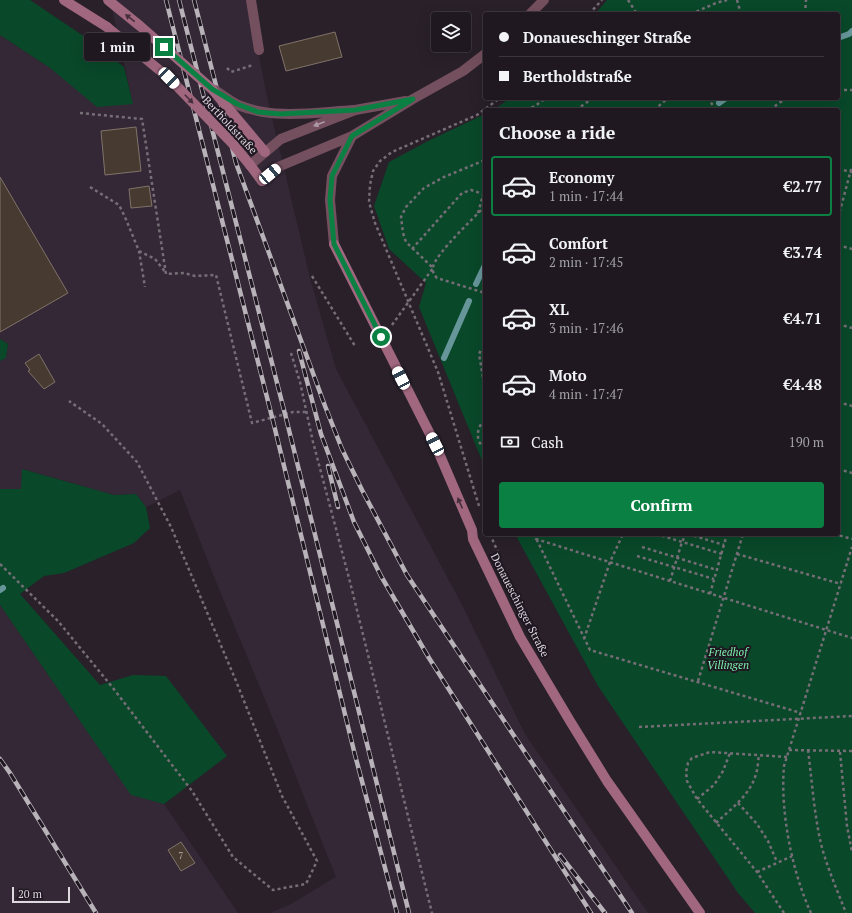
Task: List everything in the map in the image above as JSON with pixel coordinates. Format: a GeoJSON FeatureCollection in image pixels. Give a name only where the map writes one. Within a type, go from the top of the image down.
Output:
{"type":"FeatureCollection","features":[{"type":"Feature","properties":{"kind":"main road","name":"Bertholdstraße"},"geometry":{"type":"LineString","coordinates":[[64,0],[107,28],[169,78],[233,144],[262,180]]}},
{"type":"Feature","properties":{"kind":"main road","name":"Bertholdstraße"},"geometry":{"type":"LineString","coordinates":[[108,0],[212,89],[265,152]]}},
{"type":"Feature","properties":{"kind":"main road","name":"Donaueschinger Straße"},"geometry":{"type":"LineString","coordinates":[[334,244],[435,444],[472,530],[473,539],[520,637],[607,781],[700,913]]}},
{"type":"Feature","properties":{"kind":"street"},"geometry":{"type":"LineString","coordinates":[[251,0],[259,50]]}},
{"type":"Feature","properties":{"kind":"street"},"geometry":{"type":"LineString","coordinates":[[532,12],[544,0]]}},
{"type":"Feature","properties":{"kind":"street"},"geometry":{"type":"LineString","coordinates":[[262,180],[278,167],[352,136],[463,71],[483,56]]}},
{"type":"Feature","properties":{"kind":"street"},"geometry":{"type":"LineString","coordinates":[[212,89],[237,104],[258,112],[280,114],[355,110],[413,99]]}},
{"type":"Feature","properties":{"kind":"street"},"geometry":{"type":"LineString","coordinates":[[250,165],[281,139],[355,110]]}},
{"type":"Feature","properties":{"kind":"street"},"geometry":{"type":"LineString","coordinates":[[334,244],[330,200],[332,176],[352,136]]}},
{"type":"Feature","properties":{"kind":"path"},"geometry":{"type":"LineString","coordinates":[[592,12],[602,0]]}},
{"type":"Feature","properties":{"kind":"path"},"geometry":{"type":"LineString","coordinates":[[628,0],[636,12]]}},
{"type":"Feature","properties":{"kind":"path"},"geometry":{"type":"LineString","coordinates":[[696,12],[727,0]]}},
{"type":"Feature","properties":{"kind":"path"},"geometry":{"type":"LineString","coordinates":[[737,0],[740,12]]}},
{"type":"Feature","properties":{"kind":"path"},"geometry":{"type":"LineString","coordinates":[[805,12],[806,0]]}},
{"type":"Feature","properties":{"kind":"path"},"geometry":{"type":"LineString","coordinates":[[227,68],[231,72],[250,66],[259,50]]}},
{"type":"Feature","properties":{"kind":"path"},"geometry":{"type":"LineString","coordinates":[[840,90],[852,90]]}},
{"type":"Feature","properties":{"kind":"path"},"geometry":{"type":"LineString","coordinates":[[486,108],[497,100]]}},
{"type":"Feature","properties":{"kind":"path"},"geometry":{"type":"LineString","coordinates":[[529,108],[543,100]]}},
{"type":"Feature","properties":{"kind":"path"},"geometry":{"type":"LineString","coordinates":[[579,108],[589,100]]}},
{"type":"Feature","properties":{"kind":"path"},"geometry":{"type":"LineString","coordinates":[[656,108],[666,100]]}},
{"type":"Feature","properties":{"kind":"path"},"geometry":{"type":"LineString","coordinates":[[709,100],[715,108]]}},
{"type":"Feature","properties":{"kind":"path"},"geometry":{"type":"LineString","coordinates":[[773,108],[784,100]]}},
{"type":"Feature","properties":{"kind":"path"},"geometry":{"type":"LineString","coordinates":[[480,506],[438,372],[375,223],[369,202],[370,185],[373,172],[380,161],[392,152],[477,115],[483,111]]}},
{"type":"Feature","properties":{"kind":"path"},"geometry":{"type":"LineString","coordinates":[[80,113],[142,119],[166,274]]}},
{"type":"Feature","properties":{"kind":"path"},"geometry":{"type":"LineString","coordinates":[[483,161],[444,177],[424,188],[406,207],[402,217],[403,233],[406,242],[412,250],[433,268],[434,274],[437,278],[483,292]]}},
{"type":"Feature","properties":{"kind":"path"},"geometry":{"type":"LineString","coordinates":[[840,211],[852,166]]}},
{"type":"Feature","properties":{"kind":"path"},"geometry":{"type":"LineString","coordinates":[[840,169],[851,172]]}},
{"type":"Feature","properties":{"kind":"path"},"geometry":{"type":"LineString","coordinates":[[90,187],[119,205],[139,251],[145,287]]}},
{"type":"Feature","properties":{"kind":"path"},"geometry":{"type":"LineString","coordinates":[[412,250],[462,193],[472,190],[483,194],[477,215]]}},
{"type":"Feature","properties":{"kind":"path"},"geometry":{"type":"LineString","coordinates":[[390,327],[433,268],[436,260],[483,208]]}},
{"type":"Feature","properties":{"kind":"path"},"geometry":{"type":"LineString","coordinates":[[840,246],[852,249]]}},
{"type":"Feature","properties":{"kind":"path"},"geometry":{"type":"LineString","coordinates":[[139,251],[156,259],[166,274]]}},
{"type":"Feature","properties":{"kind":"path"},"geometry":{"type":"LineString","coordinates":[[166,274],[184,273],[195,276],[216,275],[252,423],[293,412],[306,412]]}},
{"type":"Feature","properties":{"kind":"path"},"geometry":{"type":"LineString","coordinates":[[312,276],[355,346]]}},
{"type":"Feature","properties":{"kind":"path"},"geometry":{"type":"LineString","coordinates":[[840,325],[852,328]]}},
{"type":"Feature","properties":{"kind":"path"},"geometry":{"type":"LineString","coordinates":[[483,348],[480,350],[479,354],[483,377]]}},
{"type":"Feature","properties":{"kind":"path"},"geometry":{"type":"LineString","coordinates":[[291,353],[300,382],[306,412],[349,578],[432,913]]}},
{"type":"Feature","properties":{"kind":"path"},"geometry":{"type":"LineString","coordinates":[[0,564],[58,621],[113,688],[192,791],[233,857],[273,890],[306,884],[317,861],[282,796],[236,681],[171,527],[137,462],[102,424],[69,400]]}},
{"type":"Feature","properties":{"kind":"path"},"geometry":{"type":"LineString","coordinates":[[840,403],[852,406]]}},
{"type":"Feature","properties":{"kind":"path"},"geometry":{"type":"LineString","coordinates":[[483,422],[480,425],[478,433],[480,443],[483,446]]}},
{"type":"Feature","properties":{"kind":"path"},"geometry":{"type":"LineString","coordinates":[[840,470],[852,473]]}},
{"type":"Feature","properties":{"kind":"path"},"geometry":{"type":"LineString","coordinates":[[491,536],[500,558]]}},
{"type":"Feature","properties":{"kind":"path"},"geometry":{"type":"LineString","coordinates":[[535,536],[590,650],[801,713]]}},
{"type":"Feature","properties":{"kind":"path"},"geometry":{"type":"LineString","coordinates":[[584,639],[610,562],[622,536]]}},
{"type":"Feature","properties":{"kind":"path"},"geometry":{"type":"LineString","coordinates":[[662,536],[722,554]]}},
{"type":"Feature","properties":{"kind":"path"},"geometry":{"type":"LineString","coordinates":[[670,581],[682,542],[686,536]]}},
{"type":"Feature","properties":{"kind":"path"},"geometry":{"type":"LineString","coordinates":[[694,536],[724,545]]}},
{"type":"Feature","properties":{"kind":"path"},"geometry":{"type":"LineString","coordinates":[[710,594],[727,536]]}},
{"type":"Feature","properties":{"kind":"path"},"geometry":{"type":"LineString","coordinates":[[698,682],[742,536]]}},
{"type":"Feature","properties":{"kind":"path"},"geometry":{"type":"LineString","coordinates":[[840,536],[852,540]]}},
{"type":"Feature","properties":{"kind":"path"},"geometry":{"type":"LineString","coordinates":[[536,539],[852,638]]}},
{"type":"Feature","properties":{"kind":"path"},"geometry":{"type":"LineString","coordinates":[[811,913],[803,894],[792,856],[784,804],[784,766],[852,546]]}},
{"type":"Feature","properties":{"kind":"path"},"geometry":{"type":"LineString","coordinates":[[642,547],[717,570]]}},
{"type":"Feature","properties":{"kind":"path"},"geometry":{"type":"LineString","coordinates":[[737,554],[841,584]]}},
{"type":"Feature","properties":{"kind":"path"},"geometry":{"type":"LineString","coordinates":[[637,556],[714,579]]}},
{"type":"Feature","properties":{"kind":"path"},"geometry":{"type":"LineString","coordinates":[[639,727],[852,716]]}},
{"type":"Feature","properties":{"kind":"path"},"geometry":{"type":"LineString","coordinates":[[789,750],[852,751]]}},
{"type":"Feature","properties":{"kind":"path"},"geometry":{"type":"LineString","coordinates":[[808,750],[821,844],[846,913]]}},
{"type":"Feature","properties":{"kind":"path"},"geometry":{"type":"LineString","coordinates":[[784,913],[757,872],[697,799],[687,781],[686,772],[688,763],[692,758],[710,752],[787,756]]}},
{"type":"Feature","properties":{"kind":"path"},"geometry":{"type":"LineString","coordinates":[[840,752],[847,826],[852,852]]}},
{"type":"Feature","properties":{"kind":"path"},"geometry":{"type":"LineString","coordinates":[[697,799],[714,785],[723,771],[730,753]]}},
{"type":"Feature","properties":{"kind":"path"},"geometry":{"type":"LineString","coordinates":[[716,823],[738,803],[749,789],[756,774],[759,755]]}},
{"type":"Feature","properties":{"kind":"path"},"geometry":{"type":"LineString","coordinates":[[738,803],[757,824],[768,841],[777,862]]}},
{"type":"Feature","properties":{"kind":"path"},"geometry":{"type":"LineString","coordinates":[[757,872],[792,856]]}},
{"type":"Feature","properties":{"kind":"shaded area"},"geometry":{"type":"Polygon","coordinates":[[[110,0],[248,0],[267,97],[310,278],[336,369],[461,603],[525,734],[648,913],[270,913],[291,904],[336,877],[180,490],[146,507],[136,494],[114,495],[23,469],[22,489],[0,489],[0,361],[6,358],[8,344],[0,339],[0,35],[50,68],[133,104],[110,0]]]}},
{"type":"Feature","properties":{"kind":"shaded area"},"geometry":{"type":"Polygon","coordinates":[[[0,605],[131,794],[164,804],[238,913],[0,913],[0,605]]]}},
{"type":"Feature","properties":{"kind":"green space"},"geometry":{"type":"Polygon","coordinates":[[[0,0],[30,0],[85,37],[124,67],[133,104],[97,107],[50,68],[0,35],[0,0]]]}},
{"type":"Feature","properties":{"kind":"green space","name":"Friedhof Villingen"},"geometry":{"type":"Polygon","coordinates":[[[607,0],[852,0],[852,913],[755,913],[738,893],[598,686],[516,536],[840,536],[840,108],[497,108],[507,100],[840,100],[840,12],[597,12],[607,0]]]}},
{"type":"Feature","properties":{"kind":"green space"},"geometry":{"type":"Polygon","coordinates":[[[483,115],[483,463],[419,307],[426,283],[389,249],[374,206],[389,162],[428,141],[483,115]]]}},
{"type":"Feature","properties":{"kind":"green space"},"geometry":{"type":"Polygon","coordinates":[[[0,339],[8,344],[6,358],[0,361],[0,339]]]}},
{"type":"Feature","properties":{"kind":"green space"},"geometry":{"type":"Polygon","coordinates":[[[22,469],[114,495],[136,494],[146,507],[150,528],[134,543],[64,573],[44,576],[20,594],[100,685],[133,675],[166,676],[227,756],[164,804],[131,795],[0,605],[0,489],[21,489],[22,469]]]}},
{"type":"Feature","properties":{"kind":"building"},"geometry":{"type":"Polygon","coordinates":[[[335,32],[342,57],[286,71],[279,46],[335,32]]]}},
{"type":"Feature","properties":{"kind":"building"},"geometry":{"type":"Polygon","coordinates":[[[136,127],[141,171],[105,175],[101,131],[136,127]]]}},
{"type":"Feature","properties":{"kind":"building"},"geometry":{"type":"Polygon","coordinates":[[[0,177],[68,293],[0,332],[0,177]]]}},
{"type":"Feature","properties":{"kind":"building"},"geometry":{"type":"Polygon","coordinates":[[[149,186],[152,206],[131,208],[129,189],[149,186]]]}},
{"type":"Feature","properties":{"kind":"building"},"geometry":{"type":"Polygon","coordinates":[[[39,354],[55,382],[44,389],[28,371],[30,370],[25,363],[39,354]]]}},
{"type":"Feature","properties":{"kind":"building"},"geometry":{"type":"Polygon","coordinates":[[[181,842],[195,863],[181,871],[168,850],[181,842]]]}},
{"type":"Feature","properties":{"kind":"waterway"},"geometry":{"type":"LineString","coordinates":[[840,37],[849,34],[852,31]]}},
{"type":"Feature","properties":{"kind":"waterway"},"geometry":{"type":"LineString","coordinates":[[719,103],[723,100]]}},
{"type":"Feature","properties":{"kind":"waterway"},"geometry":{"type":"LineString","coordinates":[[476,284],[483,269]]}},
{"type":"Feature","properties":{"kind":"waterway"},"geometry":{"type":"LineString","coordinates":[[444,358],[469,301]]}},
{"type":"Feature","properties":{"kind":"railway"},"geometry":{"type":"LineString","coordinates":[[166,0],[272,417],[355,755],[397,913]]}},
{"type":"Feature","properties":{"kind":"railway"},"geometry":{"type":"LineString","coordinates":[[179,0],[285,414],[409,913]]}},
{"type":"Feature","properties":{"kind":"railway"},"geometry":{"type":"LineString","coordinates":[[194,0],[236,163],[342,449],[407,575],[632,913]]}},
{"type":"Feature","properties":{"kind":"railway"},"geometry":{"type":"LineString","coordinates":[[299,351],[321,434],[354,522],[381,576],[429,658],[591,913]]}},
{"type":"Feature","properties":{"kind":"railway"},"geometry":{"type":"LineString","coordinates":[[328,466],[338,507]]}},
{"type":"Feature","properties":{"kind":"railway"},"geometry":{"type":"LineString","coordinates":[[0,759],[96,913]]}},
{"type":"Feature","properties":{"kind":"railway"},"geometry":{"type":"LineString","coordinates":[[560,855],[605,913]]}},
{"type":"Feature","properties":{"kind":"route"},"geometry":{"type":"LineString","coordinates":[[164,47],[212,89],[237,104],[258,112],[280,114],[355,110],[413,99],[352,136],[332,176],[330,200],[334,244],[381,337]]}}]}
